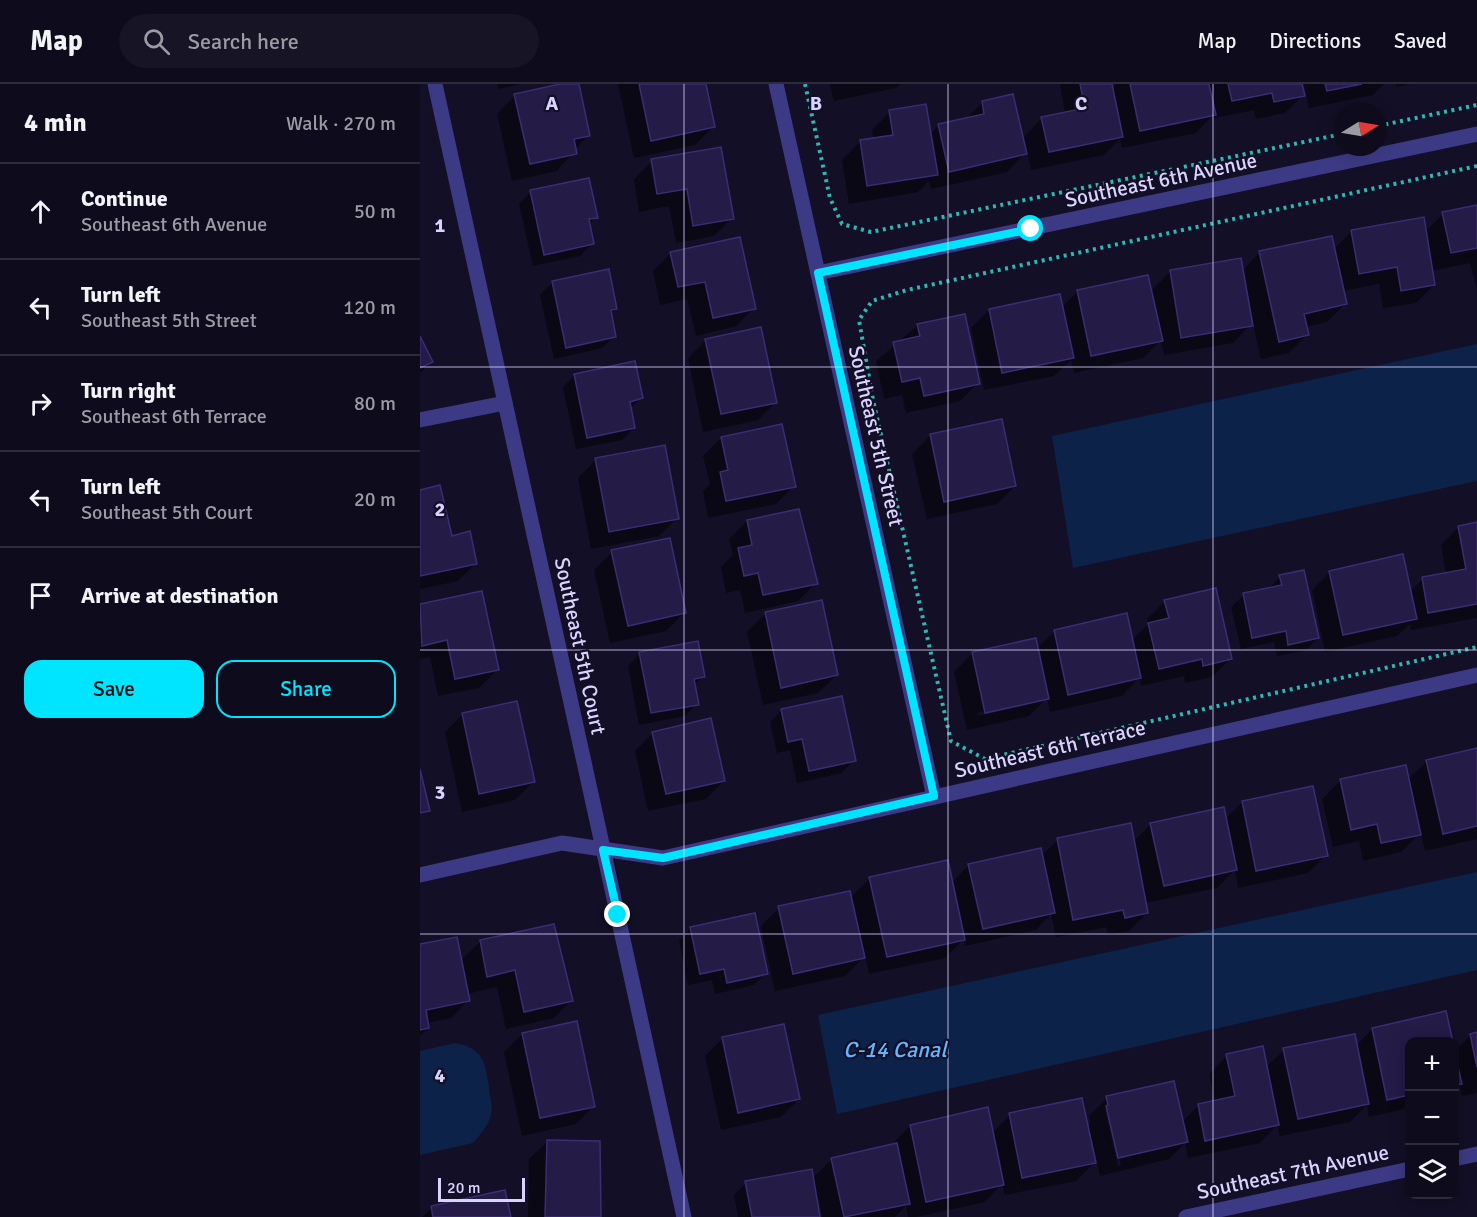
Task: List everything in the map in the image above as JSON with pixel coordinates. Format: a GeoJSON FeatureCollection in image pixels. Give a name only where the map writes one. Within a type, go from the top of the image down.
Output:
{"type":"FeatureCollection","features":[{"type":"Feature","properties":{"kind":"street","name":"Southeast 5th Court"},"geometry":{"type":"LineString","coordinates":[[435,84],[684,1217]]}},
{"type":"Feature","properties":{"kind":"street","name":"Southeast 5th Street"},"geometry":{"type":"LineString","coordinates":[[776,84],[934,796]]}},
{"type":"Feature","properties":{"kind":"street","name":"Southeast 6th Avenue"},"geometry":{"type":"LineString","coordinates":[[818,273],[1477,134]]}},
{"type":"Feature","properties":{"kind":"street"},"geometry":{"type":"LineString","coordinates":[[420,420],[505,403]]}},
{"type":"Feature","properties":{"kind":"street","name":"Southeast 6th Terrace"},"geometry":{"type":"LineString","coordinates":[[420,876],[562,843],[663,858],[1477,675]]}},
{"type":"Feature","properties":{"kind":"street"},"geometry":{"type":"LineString","coordinates":[[1459,1158],[1477,1154]]}},
{"type":"Feature","properties":{"kind":"street","name":"Southeast 7th Avenue"},"geometry":{"type":"LineString","coordinates":[[1186,1217],[1405,1170]]}},
{"type":"Feature","properties":{"kind":"path"},"geometry":{"type":"LineString","coordinates":[[805,84],[830,198],[842,224],[870,232],[1333,136]]}},
{"type":"Feature","properties":{"kind":"path"},"geometry":{"type":"LineString","coordinates":[[1387,124],[1477,105]]}},
{"type":"Feature","properties":{"kind":"path"},"geometry":{"type":"LineString","coordinates":[[1477,166],[918,287],[872,301],[859,320],[873,400],[951,741],[985,759],[1477,647]]}},
{"type":"Feature","properties":{"kind":"water"},"geometry":{"type":"Polygon","coordinates":[[[1477,344],[1477,481],[1073,568],[1052,436],[1477,344]]]}},
{"type":"Feature","properties":{"kind":"water","name":"C-14 Canal"},"geometry":{"type":"Polygon","coordinates":[[[1477,872],[1477,970],[837,1114],[818,1015],[1477,872]]]}},
{"type":"Feature","properties":{"kind":"water"},"geometry":{"type":"Polygon","coordinates":[[[455,1043],[472,1048],[484,1063],[492,1105],[491,1115],[486,1127],[473,1143],[420,1155],[420,1051],[455,1043]]]}},
{"type":"Feature","properties":{"kind":"building"},"geometry":{"type":"Polygon","coordinates":[[[560,84],[579,84],[590,136],[574,139],[577,154],[530,164],[514,94],[560,84]]]}},
{"type":"Feature","properties":{"kind":"building"},"geometry":{"type":"Polygon","coordinates":[[[639,84],[706,84],[715,127],[651,141],[639,84]]]}},
{"type":"Feature","properties":{"kind":"building"},"geometry":{"type":"Polygon","coordinates":[[[1080,84],[1112,84],[1123,137],[1049,152],[1041,117],[1085,108],[1080,84]]]}},
{"type":"Feature","properties":{"kind":"building"},"geometry":{"type":"Polygon","coordinates":[[[1130,84],[1209,84],[1216,115],[1140,131],[1130,84]]]}},
{"type":"Feature","properties":{"kind":"building"},"geometry":{"type":"Polygon","coordinates":[[[1228,84],[1302,84],[1305,96],[1274,102],[1272,93],[1232,101],[1228,84]]]}},
{"type":"Feature","properties":{"kind":"building"},"geometry":{"type":"Polygon","coordinates":[[[1325,84],[1362,84],[1327,91],[1325,84]]]}},
{"type":"Feature","properties":{"kind":"building"},"geometry":{"type":"Polygon","coordinates":[[[1013,94],[1027,154],[949,172],[938,124],[984,114],[982,101],[1013,94]]]}},
{"type":"Feature","properties":{"kind":"building"},"geometry":{"type":"Polygon","coordinates":[[[926,104],[938,175],[867,186],[860,140],[893,135],[889,110],[926,104]]]}},
{"type":"Feature","properties":{"kind":"building"},"geometry":{"type":"Polygon","coordinates":[[[721,147],[734,219],[693,226],[687,189],[657,194],[651,159],[721,147]]]}},
{"type":"Feature","properties":{"kind":"building"},"geometry":{"type":"Polygon","coordinates":[[[589,178],[598,218],[589,219],[594,244],[544,255],[530,190],[589,178]]]}},
{"type":"Feature","properties":{"kind":"building"},"geometry":{"type":"Polygon","coordinates":[[[1477,205],[1477,248],[1451,253],[1442,212],[1477,205]]]}},
{"type":"Feature","properties":{"kind":"building"},"geometry":{"type":"Polygon","coordinates":[[[1424,217],[1435,285],[1401,291],[1397,267],[1359,274],[1351,230],[1424,217]]]}},
{"type":"Feature","properties":{"kind":"building"},"geometry":{"type":"Polygon","coordinates":[[[1332,236],[1347,304],[1304,314],[1309,335],[1279,342],[1259,251],[1332,236]]]}},
{"type":"Feature","properties":{"kind":"building"},"geometry":{"type":"Polygon","coordinates":[[[740,237],[756,309],[713,318],[705,282],[678,287],[670,252],[740,237]]]}},
{"type":"Feature","properties":{"kind":"building"},"geometry":{"type":"Polygon","coordinates":[[[1241,258],[1253,326],[1181,338],[1170,270],[1241,258]]]}},
{"type":"Feature","properties":{"kind":"building"},"geometry":{"type":"Polygon","coordinates":[[[609,269],[617,309],[611,310],[616,337],[566,348],[552,281],[609,269]]]}},
{"type":"Feature","properties":{"kind":"building"},"geometry":{"type":"Polygon","coordinates":[[[1148,275],[1163,341],[1091,356],[1077,290],[1148,275]]]}},
{"type":"Feature","properties":{"kind":"building"},"geometry":{"type":"Polygon","coordinates":[[[1060,294],[1074,358],[1002,373],[989,309],[1060,294]]]}},
{"type":"Feature","properties":{"kind":"building"},"geometry":{"type":"Polygon","coordinates":[[[965,314],[980,384],[924,396],[920,378],[902,382],[893,342],[920,336],[917,324],[965,314]]]}},
{"type":"Feature","properties":{"kind":"building"},"geometry":{"type":"Polygon","coordinates":[[[761,327],[777,403],[721,414],[705,339],[761,327]]]}},
{"type":"Feature","properties":{"kind":"building"},"geometry":{"type":"Polygon","coordinates":[[[420,336],[433,362],[420,368],[420,336]]]}},
{"type":"Feature","properties":{"kind":"building"},"geometry":{"type":"Polygon","coordinates":[[[635,361],[643,398],[630,402],[635,428],[587,438],[574,374],[635,361]]]}},
{"type":"Feature","properties":{"kind":"building"},"geometry":{"type":"Polygon","coordinates":[[[1002,419],[1016,486],[944,502],[930,434],[1002,419]]]}},
{"type":"Feature","properties":{"kind":"building"},"geometry":{"type":"Polygon","coordinates":[[[782,424],[796,487],[726,501],[720,472],[728,470],[721,437],[782,424]]]}},
{"type":"Feature","properties":{"kind":"building"},"geometry":{"type":"Polygon","coordinates":[[[665,445],[679,519],[609,532],[595,458],[665,445]]]}},
{"type":"Feature","properties":{"kind":"building"},"geometry":{"type":"Polygon","coordinates":[[[440,485],[452,536],[470,531],[477,564],[420,576],[420,490],[440,485]]]}},
{"type":"Feature","properties":{"kind":"building"},"geometry":{"type":"Polygon","coordinates":[[[799,509],[818,584],[763,595],[758,573],[744,576],[738,548],[752,545],[747,520],[799,509]]]}},
{"type":"Feature","properties":{"kind":"building"},"geometry":{"type":"Polygon","coordinates":[[[1477,522],[1477,604],[1428,613],[1422,577],[1466,569],[1458,526],[1477,522]]]}},
{"type":"Feature","properties":{"kind":"building"},"geometry":{"type":"Polygon","coordinates":[[[670,538],[686,613],[628,626],[611,550],[670,538]]]}},
{"type":"Feature","properties":{"kind":"building"},"geometry":{"type":"Polygon","coordinates":[[[1403,554],[1417,619],[1343,635],[1329,571],[1403,554]]]}},
{"type":"Feature","properties":{"kind":"building"},"geometry":{"type":"Polygon","coordinates":[[[1304,570],[1319,638],[1288,645],[1286,631],[1252,638],[1243,593],[1282,585],[1279,575],[1304,570]]]}},
{"type":"Feature","properties":{"kind":"building"},"geometry":{"type":"Polygon","coordinates":[[[1216,588],[1232,659],[1203,666],[1202,659],[1159,669],[1148,623],[1169,618],[1164,600],[1216,588]]]}},
{"type":"Feature","properties":{"kind":"building"},"geometry":{"type":"Polygon","coordinates":[[[482,591],[499,670],[455,679],[447,640],[422,646],[420,604],[482,591]]]}},
{"type":"Feature","properties":{"kind":"building"},"geometry":{"type":"Polygon","coordinates":[[[822,600],[838,675],[781,688],[765,612],[822,600]]]}},
{"type":"Feature","properties":{"kind":"building"},"geometry":{"type":"Polygon","coordinates":[[[1127,613],[1141,678],[1068,695],[1054,630],[1127,613]]]}},
{"type":"Feature","properties":{"kind":"building"},"geometry":{"type":"Polygon","coordinates":[[[1036,638],[1049,699],[985,713],[972,652],[1036,638]]]}},
{"type":"Feature","properties":{"kind":"building"},"geometry":{"type":"Polygon","coordinates":[[[698,641],[705,677],[694,679],[699,705],[651,713],[639,652],[698,641]]]}},
{"type":"Feature","properties":{"kind":"building"},"geometry":{"type":"Polygon","coordinates":[[[842,696],[856,761],[809,771],[802,739],[788,742],[781,709],[842,696]]]}},
{"type":"Feature","properties":{"kind":"building"},"geometry":{"type":"Polygon","coordinates":[[[517,701],[535,782],[479,794],[462,713],[517,701]]]}},
{"type":"Feature","properties":{"kind":"building"},"geometry":{"type":"Polygon","coordinates":[[[711,718],[725,781],[666,794],[652,732],[711,718]]]}},
{"type":"Feature","properties":{"kind":"building"},"geometry":{"type":"Polygon","coordinates":[[[1477,748],[1477,826],[1443,834],[1426,760],[1477,748]]]}},
{"type":"Feature","properties":{"kind":"building"},"geometry":{"type":"Polygon","coordinates":[[[1406,765],[1421,835],[1381,843],[1377,824],[1351,830],[1340,779],[1406,765]]]}},
{"type":"Feature","properties":{"kind":"building"},"geometry":{"type":"Polygon","coordinates":[[[420,769],[430,811],[420,813],[420,769]]]}},
{"type":"Feature","properties":{"kind":"building"},"geometry":{"type":"Polygon","coordinates":[[[1313,786],[1328,856],[1256,871],[1242,801],[1313,786]]]}},
{"type":"Feature","properties":{"kind":"building"},"geometry":{"type":"Polygon","coordinates":[[[1224,807],[1237,870],[1164,886],[1150,823],[1224,807]]]}},
{"type":"Feature","properties":{"kind":"building"},"geometry":{"type":"Polygon","coordinates":[[[1131,823],[1148,913],[1125,918],[1123,910],[1073,920],[1057,838],[1131,823]]]}},
{"type":"Feature","properties":{"kind":"building"},"geometry":{"type":"Polygon","coordinates":[[[1041,848],[1055,913],[983,929],[968,864],[1041,848]]]}},
{"type":"Feature","properties":{"kind":"building"},"geometry":{"type":"Polygon","coordinates":[[[948,860],[965,940],[887,957],[869,877],[948,860]]]}},
{"type":"Feature","properties":{"kind":"building"},"geometry":{"type":"Polygon","coordinates":[[[850,891],[865,958],[793,974],[778,906],[850,891]]]}},
{"type":"Feature","properties":{"kind":"building"},"geometry":{"type":"Polygon","coordinates":[[[755,913],[768,974],[727,983],[724,969],[700,974],[690,927],[755,913]]]}},
{"type":"Feature","properties":{"kind":"building"},"geometry":{"type":"Polygon","coordinates":[[[554,924],[573,1001],[524,1012],[515,970],[487,977],[480,940],[554,924]]]}},
{"type":"Feature","properties":{"kind":"building"},"geometry":{"type":"Polygon","coordinates":[[[457,937],[470,1001],[426,1010],[429,1028],[420,1030],[420,944],[457,937]]]}},
{"type":"Feature","properties":{"kind":"building"},"geometry":{"type":"Polygon","coordinates":[[[1446,1011],[1452,1037],[1405,1037],[1405,1096],[1387,1100],[1372,1028],[1446,1011]]]}},
{"type":"Feature","properties":{"kind":"building"},"geometry":{"type":"Polygon","coordinates":[[[577,1021],[595,1107],[540,1118],[522,1033],[577,1021]]]}},
{"type":"Feature","properties":{"kind":"building"},"geometry":{"type":"Polygon","coordinates":[[[784,1024],[800,1099],[738,1113],[722,1037],[784,1024]]]}},
{"type":"Feature","properties":{"kind":"building"},"geometry":{"type":"Polygon","coordinates":[[[1477,1032],[1477,1067],[1470,1034],[1477,1032]]]}},
{"type":"Feature","properties":{"kind":"building"},"geometry":{"type":"Polygon","coordinates":[[[1355,1034],[1369,1104],[1298,1119],[1283,1048],[1355,1034]]]}},
{"type":"Feature","properties":{"kind":"building"},"geometry":{"type":"Polygon","coordinates":[[[1263,1046],[1279,1125],[1205,1141],[1198,1104],[1235,1096],[1226,1054],[1263,1046]]]}},
{"type":"Feature","properties":{"kind":"building"},"geometry":{"type":"Polygon","coordinates":[[[1174,1081],[1188,1142],[1118,1158],[1106,1106],[1108,1105],[1106,1096],[1174,1081]]]}},
{"type":"Feature","properties":{"kind":"building"},"geometry":{"type":"Polygon","coordinates":[[[1082,1098],[1096,1163],[1022,1178],[1009,1113],[1082,1098]]]}},
{"type":"Feature","properties":{"kind":"building"},"geometry":{"type":"Polygon","coordinates":[[[988,1107],[1004,1185],[926,1202],[910,1125],[988,1107]]]}},
{"type":"Feature","properties":{"kind":"building"},"geometry":{"type":"Polygon","coordinates":[[[547,1140],[600,1141],[601,1217],[545,1217],[547,1140]]]}},
{"type":"Feature","properties":{"kind":"building"},"geometry":{"type":"Polygon","coordinates":[[[897,1143],[910,1204],[844,1217],[831,1158],[897,1143]]]}},
{"type":"Feature","properties":{"kind":"building"},"geometry":{"type":"Polygon","coordinates":[[[812,1169],[820,1217],[752,1217],[745,1181],[812,1169]]]}},
{"type":"Feature","properties":{"kind":"building"},"geometry":{"type":"Polygon","coordinates":[[[505,1190],[511,1217],[433,1217],[431,1206],[505,1190]]]}},
{"type":"Feature","properties":{"kind":"route"},"geometry":{"type":"LineString","coordinates":[[618,915],[603,850],[663,858],[934,796],[818,273],[1031,229]]}}]}
